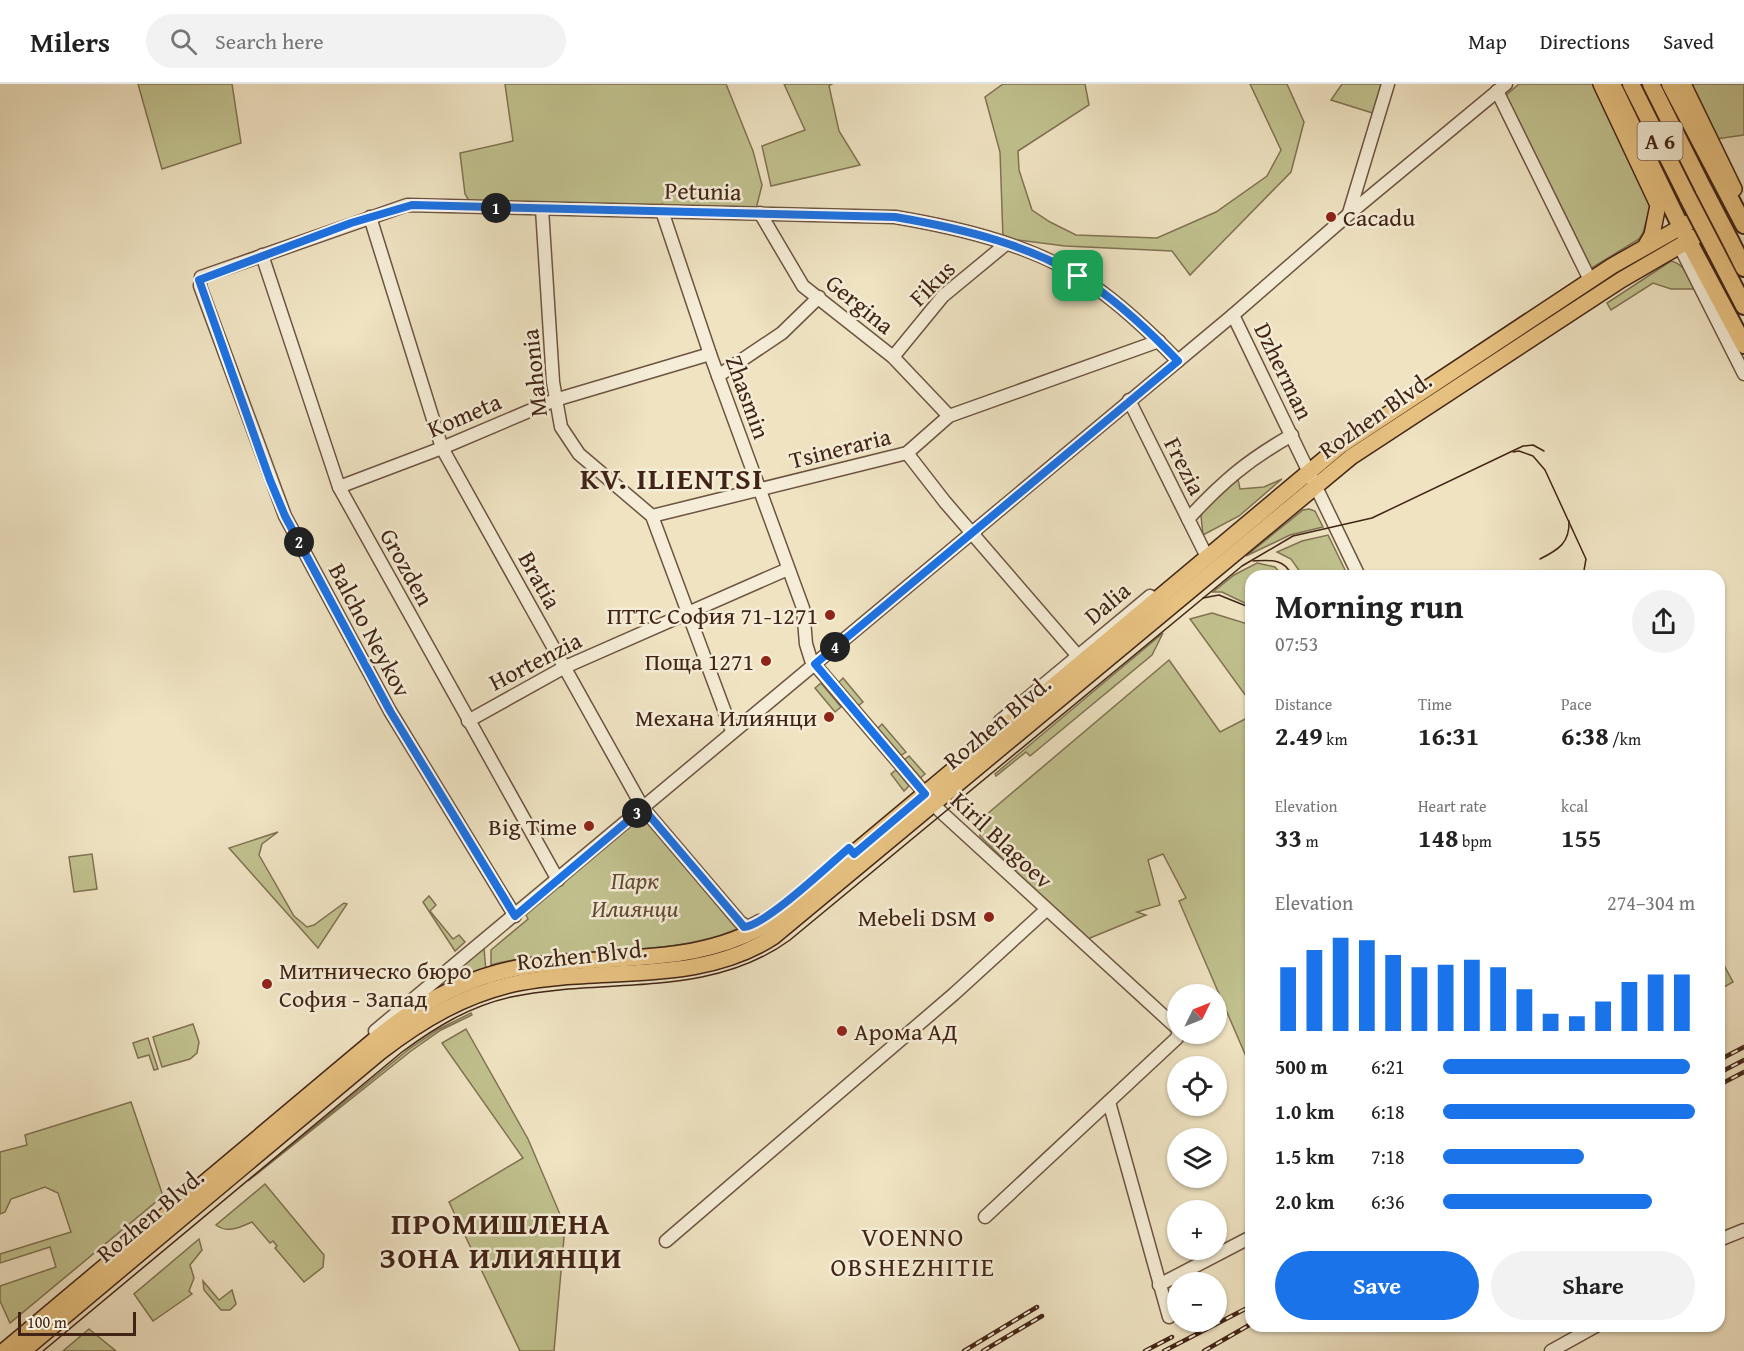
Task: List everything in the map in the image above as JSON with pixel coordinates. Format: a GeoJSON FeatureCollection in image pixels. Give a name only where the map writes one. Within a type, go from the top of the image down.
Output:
{"type":"FeatureCollection","features":[{"type":"Feature","properties":{"kind":"highway"},"geometry":{"type":"LineString","coordinates":[[1612,84],[1684,234],[1744,345]]}},
{"type":"Feature","properties":{"kind":"highway","name":"A 6"},"geometry":{"type":"LineString","coordinates":[[1631,84],[1744,306]]}},
{"type":"Feature","properties":{"kind":"highway","name":"A 6"},"geometry":{"type":"LineString","coordinates":[[1651,84],[1744,268]]}},
{"type":"Feature","properties":{"kind":"highway"},"geometry":{"type":"LineString","coordinates":[[1670,84],[1737,210]]}},
{"type":"Feature","properties":{"kind":"main road"},"geometry":{"type":"LineString","coordinates":[[1601,84],[1657,201],[1658,214],[1645,247]]}},
{"type":"Feature","properties":{"kind":"main road"},"geometry":{"type":"LineString","coordinates":[[1683,84],[1737,210]]}},
{"type":"Feature","properties":{"kind":"main road","name":"Rozhen Blvd."},"geometry":{"type":"LineString","coordinates":[[4,1351],[328,1078],[406,1015],[439,994],[477,979],[532,966],[686,953],[750,935],[783,913],[852,851],[929,799],[998,729],[1360,431],[1590,280],[1645,247],[1684,234]]}},
{"type":"Feature","properties":{"kind":"main road","name":"Rozhen Blvd."},"geometry":{"type":"LineString","coordinates":[[23,1351],[380,1052],[435,1013],[464,999],[518,983],[690,966],[744,952],[782,930],[929,799],[1369,443],[1605,290],[1684,234]]}},
{"type":"Feature","properties":{"kind":"street"},"geometry":{"type":"LineString","coordinates":[[1349,214],[1388,84]]}},
{"type":"Feature","properties":{"kind":"street"},"geometry":{"type":"LineString","coordinates":[[1502,87],[1590,280]]}},
{"type":"Feature","properties":{"kind":"street","name":"Rozhen Blvd."},"geometry":{"type":"LineString","coordinates":[[328,1078],[381,1026],[1233,315],[1349,214],[1502,87]]}},
{"type":"Feature","properties":{"kind":"street","name":"Petunia"},"geometry":{"type":"LineString","coordinates":[[199,280],[262,255],[370,217],[412,205],[895,217],[933,223],[1006,243],[1091,284],[1159,341],[1178,361]]}},
{"type":"Feature","properties":{"kind":"street","name":"Mahonia"},"geometry":{"type":"LineString","coordinates":[[542,209],[555,400],[561,427],[571,445],[652,516],[732,731]]}},
{"type":"Feature","properties":{"kind":"street","name":"Zhasmin"},"geometry":{"type":"LineString","coordinates":[[662,211],[710,354],[803,609],[808,653],[815,664]]}},
{"type":"Feature","properties":{"kind":"street","name":"Gergina"},"geometry":{"type":"LineString","coordinates":[[760,213],[797,279],[893,357],[949,416]]}},
{"type":"Feature","properties":{"kind":"street","name":"Bratia"},"geometry":{"type":"LineString","coordinates":[[370,217],[442,448],[643,808],[744,927],[753,925],[781,906],[852,851]]}},
{"type":"Feature","properties":{"kind":"street"},"geometry":{"type":"LineString","coordinates":[[1684,234],[1744,374]]}},
{"type":"Feature","properties":{"kind":"street","name":"Fikus"},"geometry":{"type":"LineString","coordinates":[[893,357],[944,296],[1006,243]]}},
{"type":"Feature","properties":{"kind":"street","name":"Grozden"},"geometry":{"type":"LineString","coordinates":[[262,255],[339,488],[558,880]]}},
{"type":"Feature","properties":{"kind":"street","name":"Balcho Neykov"},"geometry":{"type":"LineString","coordinates":[[199,280],[285,516],[390,711],[515,916]]}},
{"type":"Feature","properties":{"kind":"street"},"geometry":{"type":"LineString","coordinates":[[718,376],[782,333],[819,297]]}},
{"type":"Feature","properties":{"kind":"street","name":"Dzherman"},"geometry":{"type":"LineString","coordinates":[[1233,315],[1356,570]]}},
{"type":"Feature","properties":{"kind":"street","name":"Tsineraria"},"geometry":{"type":"LineString","coordinates":[[652,516],[907,453],[949,416],[1159,341]]}},
{"type":"Feature","properties":{"kind":"street","name":"Kometa"},"geometry":{"type":"LineString","coordinates":[[339,488],[442,448],[555,400],[710,354]]}},
{"type":"Feature","properties":{"kind":"street","name":"Frezia"},"geometry":{"type":"LineString","coordinates":[[1129,400],[1204,550]]}},
{"type":"Feature","properties":{"kind":"street"},"geometry":{"type":"LineString","coordinates":[[1188,519],[1230,475],[1252,458],[1292,435]]}},
{"type":"Feature","properties":{"kind":"street"},"geometry":{"type":"LineString","coordinates":[[907,453],[970,533],[1078,656]]}},
{"type":"Feature","properties":{"kind":"street","name":"Dalia"},"geometry":{"type":"LineString","coordinates":[[970,747],[998,729],[1078,656],[1204,550],[1225,534],[1251,520]]}},
{"type":"Feature","properties":{"kind":"street","name":"Hortenzia"},"geometry":{"type":"LineString","coordinates":[[468,721],[565,667],[788,569]]}},
{"type":"Feature","properties":{"kind":"street","name":"Kiril Blagoev"},"geometry":{"type":"LineString","coordinates":[[815,664],[929,799],[1167,1021]]}},
{"type":"Feature","properties":{"kind":"street"},"geometry":{"type":"LineString","coordinates":[[852,851],[871,829]]}},
{"type":"Feature","properties":{"kind":"street"},"geometry":{"type":"LineString","coordinates":[[666,1241],[954,994],[1046,910]]}},
{"type":"Feature","properties":{"kind":"street","name":"Kiril Blagoev"},"geometry":{"type":"LineString","coordinates":[[985,1217],[1171,1044]]}},
{"type":"Feature","properties":{"kind":"street"},"geometry":{"type":"LineString","coordinates":[[1109,1102],[1167,1311]]}},
{"type":"Feature","properties":{"kind":"street"},"geometry":{"type":"LineString","coordinates":[[1725,1238],[1744,1230]]}},
{"type":"Feature","properties":{"kind":"street"},"geometry":{"type":"LineString","coordinates":[[1159,1286],[1245,1240]]}},
{"type":"Feature","properties":{"kind":"street"},"geometry":{"type":"LineString","coordinates":[[1551,1351],[1585,1332]]}},
{"type":"Feature","properties":{"kind":"green space"},"geometry":{"type":"Polygon","coordinates":[[[138,84],[232,84],[241,143],[162,169],[138,84]]]}},
{"type":"Feature","properties":{"kind":"green space"},"geometry":{"type":"Polygon","coordinates":[[[505,84],[726,84],[753,151],[762,185],[756,209],[470,202],[465,194],[460,153],[513,141],[505,84]]]}},
{"type":"Feature","properties":{"kind":"green space"},"geometry":{"type":"Polygon","coordinates":[[[784,84],[832,84],[829,86],[839,131],[860,165],[771,186],[762,146],[805,130],[784,84]]]}},
{"type":"Feature","properties":{"kind":"green space"},"geometry":{"type":"Polygon","coordinates":[[[1003,84],[1085,84],[1089,105],[1018,151],[1019,170],[1032,210],[1076,235],[1157,238],[1216,212],[1267,176],[1281,150],[1250,84],[1287,84],[1304,122],[1291,172],[1190,275],[1172,251],[1065,246],[1003,238],[1000,152],[985,97],[1003,84]]]}},
{"type":"Feature","properties":{"kind":"green space"},"geometry":{"type":"Polygon","coordinates":[[[1342,84],[1388,84],[1379,115],[1331,100],[1342,84]]]}},
{"type":"Feature","properties":{"kind":"green space"},"geometry":{"type":"Polygon","coordinates":[[[1519,84],[1594,84],[1651,204],[1643,233],[1639,239],[1590,269],[1505,96],[1519,84]]]}},
{"type":"Feature","properties":{"kind":"green space"},"geometry":{"type":"Polygon","coordinates":[[[1688,84],[1744,84],[1744,135],[1716,139],[1688,84]]]}},
{"type":"Feature","properties":{"kind":"green space"},"geometry":{"type":"Polygon","coordinates":[[[1662,243],[1664,246],[1600,285],[1335,462],[1333,459],[1565,303],[1662,243]]]}},
{"type":"Feature","properties":{"kind":"green space"},"geometry":{"type":"Polygon","coordinates":[[[1671,261],[1683,268],[1694,289],[1671,289],[1653,283],[1611,310],[1607,303],[1671,261]]]}},
{"type":"Feature","properties":{"kind":"green space"},"geometry":{"type":"Polygon","coordinates":[[[1237,475],[1240,489],[1264,487],[1282,479],[1239,516],[1203,535],[1201,516],[1204,510],[1237,475]]]}},
{"type":"Feature","properties":{"kind":"green space"},"geometry":{"type":"Polygon","coordinates":[[[1303,510],[1315,511],[1323,527],[1290,535],[1246,556],[1303,510]]]}},
{"type":"Feature","properties":{"kind":"green space"},"geometry":{"type":"Polygon","coordinates":[[[1328,535],[1345,570],[1299,570],[1291,559],[1277,552],[1302,541],[1328,535]]]}},
{"type":"Feature","properties":{"kind":"green space"},"geometry":{"type":"Polygon","coordinates":[[[1257,563],[1275,567],[1278,570],[1245,570],[1245,603],[1222,592],[1213,592],[1234,575],[1257,563]]]}},
{"type":"Feature","properties":{"kind":"green space"},"geometry":{"type":"Polygon","coordinates":[[[1212,613],[1245,623],[1245,695],[1190,619],[1212,613]]]}},
{"type":"Feature","properties":{"kind":"green space"},"geometry":{"type":"Polygon","coordinates":[[[1163,633],[1152,655],[1030,756],[1026,752],[996,776],[995,774],[1163,633]]]}},
{"type":"Feature","properties":{"kind":"green space"},"geometry":{"type":"Polygon","coordinates":[[[1169,660],[1220,732],[1245,719],[1245,1054],[1227,1012],[1227,984],[1215,984],[1179,901],[1186,898],[1163,854],[1148,860],[1160,905],[1137,912],[1146,915],[1085,940],[980,836],[980,820],[1169,660]]]}},
{"type":"Feature","properties":{"kind":"green space"},"geometry":{"type":"Polygon","coordinates":[[[843,678],[863,702],[858,706],[838,683],[843,678]]]}},
{"type":"Feature","properties":{"kind":"green space"},"geometry":{"type":"Polygon","coordinates":[[[821,683],[841,707],[835,712],[815,688],[821,683]]]}},
{"type":"Feature","properties":{"kind":"green space"},"geometry":{"type":"Polygon","coordinates":[[[882,724],[906,752],[900,756],[877,729],[882,724]]]}},
{"type":"Feature","properties":{"kind":"green space"},"geometry":{"type":"Polygon","coordinates":[[[909,756],[925,774],[919,779],[904,760],[909,756]]]}},
{"type":"Feature","properties":{"kind":"green space"},"geometry":{"type":"Polygon","coordinates":[[[896,770],[909,786],[904,791],[891,774],[896,770]]]}},
{"type":"Feature","properties":{"kind":"green space","name":"Парк Илиянци"},"geometry":{"type":"Polygon","coordinates":[[[643,816],[737,929],[709,939],[680,945],[552,955],[491,965],[491,950],[528,919],[526,915],[643,816]]]}},
{"type":"Feature","properties":{"kind":"green space"},"geometry":{"type":"Polygon","coordinates":[[[278,832],[262,844],[259,855],[294,916],[307,927],[314,925],[344,903],[347,904],[318,948],[229,848],[278,832]]]}},
{"type":"Feature","properties":{"kind":"green space"},"geometry":{"type":"Polygon","coordinates":[[[92,854],[97,889],[74,892],[69,857],[92,854]]]}},
{"type":"Feature","properties":{"kind":"green space"},"geometry":{"type":"Polygon","coordinates":[[[429,896],[436,905],[430,911],[453,939],[459,935],[465,942],[455,951],[423,902],[429,896]]]}},
{"type":"Feature","properties":{"kind":"green space"},"geometry":{"type":"Polygon","coordinates":[[[484,948],[486,971],[408,1007],[484,948]]]}},
{"type":"Feature","properties":{"kind":"green space"},"geometry":{"type":"Polygon","coordinates":[[[1725,967],[1733,982],[1725,987],[1725,967]]]}},
{"type":"Feature","properties":{"kind":"green space"},"geometry":{"type":"Polygon","coordinates":[[[471,1013],[472,1015],[441,1030],[411,1051],[248,1181],[409,1049],[439,1029],[471,1013]]]}},
{"type":"Feature","properties":{"kind":"green space"},"geometry":{"type":"Polygon","coordinates":[[[193,1024],[199,1042],[197,1053],[190,1059],[162,1067],[153,1037],[193,1024]]]}},
{"type":"Feature","properties":{"kind":"green space"},"geometry":{"type":"Polygon","coordinates":[[[466,1029],[528,1139],[565,1226],[554,1351],[520,1351],[449,1202],[523,1158],[442,1043],[466,1029]]]}},
{"type":"Feature","properties":{"kind":"green space"},"geometry":{"type":"Polygon","coordinates":[[[148,1038],[158,1069],[154,1070],[149,1055],[138,1058],[133,1043],[148,1038]]]}},
{"type":"Feature","properties":{"kind":"green space"},"geometry":{"type":"Polygon","coordinates":[[[131,1102],[163,1196],[10,1323],[0,1301],[0,1286],[56,1267],[50,1247],[0,1263],[0,1254],[71,1232],[58,1193],[45,1187],[11,1199],[5,1212],[0,1214],[0,1152],[27,1145],[25,1135],[131,1102]]]}},
{"type":"Feature","properties":{"kind":"green space"},"geometry":{"type":"Polygon","coordinates":[[[265,1184],[324,1255],[323,1267],[304,1282],[275,1248],[277,1246],[273,1241],[270,1243],[252,1222],[230,1229],[216,1225],[265,1184]]]}},
{"type":"Feature","properties":{"kind":"green space"},"geometry":{"type":"Polygon","coordinates":[[[199,1239],[202,1250],[190,1265],[194,1278],[189,1291],[192,1294],[153,1321],[134,1294],[199,1239]]]}},
{"type":"Feature","properties":{"kind":"green space"},"geometry":{"type":"Polygon","coordinates":[[[203,1281],[219,1300],[232,1290],[236,1304],[230,1310],[221,1310],[204,1290],[203,1281]]]}},
{"type":"Feature","properties":{"kind":"green space"},"geometry":{"type":"Polygon","coordinates":[[[89,1329],[116,1351],[63,1351],[89,1329]]]}},
{"type":"Feature","properties":{"kind":"tunnel"},"geometry":{"type":"LineString","coordinates":[[1695,237],[1730,219]]}},
{"type":"Feature","properties":{"kind":"tram line"},"geometry":{"type":"LineString","coordinates":[[43,1351],[402,1052],[441,1026],[481,1006],[511,997],[546,991],[655,984],[690,979],[725,971],[758,959],[790,940],[1242,566],[1293,536],[1372,518],[1523,446],[1533,445],[1544,451]]}},
{"type":"Feature","properties":{"kind":"tram line"},"geometry":{"type":"LineString","coordinates":[[1513,452],[1519,451],[1533,456],[1545,470],[1586,559],[1584,570]]}},
{"type":"Feature","properties":{"kind":"tram line"},"geometry":{"type":"LineString","coordinates":[[1540,559],[1562,545],[1569,529],[1569,521]]}},
{"type":"Feature","properties":{"kind":"tram line"},"geometry":{"type":"LineString","coordinates":[[1253,561],[1276,561],[1289,570]]}},
{"type":"Feature","properties":{"kind":"tram line"},"geometry":{"type":"LineString","coordinates":[[1203,598],[1219,595],[1245,606]]}},
{"type":"Feature","properties":{"kind":"railway"},"geometry":{"type":"LineString","coordinates":[[1725,1057],[1744,1047]]}},
{"type":"Feature","properties":{"kind":"railway"},"geometry":{"type":"LineString","coordinates":[[1725,1070],[1744,1060]]}},
{"type":"Feature","properties":{"kind":"railway"},"geometry":{"type":"LineString","coordinates":[[1725,1082],[1744,1072]]}},
{"type":"Feature","properties":{"kind":"railway"},"geometry":{"type":"LineString","coordinates":[[964,1351],[1037,1307]]}},
{"type":"Feature","properties":{"kind":"railway"},"geometry":{"type":"LineString","coordinates":[[1164,1351],[1245,1309]]}},
{"type":"Feature","properties":{"kind":"railway"},"geometry":{"type":"LineString","coordinates":[[983,1351],[1042,1316]]}},
{"type":"Feature","properties":{"kind":"railway"},"geometry":{"type":"LineString","coordinates":[[1204,1351],[1245,1327]]}},
{"type":"Feature","properties":{"kind":"railway"},"geometry":{"type":"LineString","coordinates":[[1145,1351],[1172,1337]]}},
{"type":"Feature","properties":{"kind":"place","name":"Cacadu"},"geometry":{"type":"Point","coordinates":[1331,217]}},
{"type":"Feature","properties":{"kind":"place","name":"ПТТС София 71-1271"},"geometry":{"type":"Point","coordinates":[830,615]}},
{"type":"Feature","properties":{"kind":"place","name":"Поща 1271"},"geometry":{"type":"Point","coordinates":[766,661]}},
{"type":"Feature","properties":{"kind":"place","name":"Механа Илиянци"},"geometry":{"type":"Point","coordinates":[829,717]}},
{"type":"Feature","properties":{"kind":"place","name":"Big Time"},"geometry":{"type":"Point","coordinates":[589,826]}},
{"type":"Feature","properties":{"kind":"place","name":"Mebeli DSM"},"geometry":{"type":"Point","coordinates":[989,917]}},
{"type":"Feature","properties":{"kind":"place","name":"Митническо бюро София - Запад"},"geometry":{"type":"Point","coordinates":[267,984]}},
{"type":"Feature","properties":{"kind":"place","name":"Арома АД"},"geometry":{"type":"Point","coordinates":[842,1031]}},
{"type":"Feature","properties":{"kind":"district","name":"KV. ILIENTSI"},"geometry":{"type":"Point","coordinates":[672,478]}},
{"type":"Feature","properties":{"kind":"district","name":"ПРОМИШЛЕНА ЗОНА ИЛИЯНЦИ"},"geometry":{"type":"Point","coordinates":[501,1240]}},
{"type":"Feature","properties":{"kind":"district","name":"VOENNO OBSHEZHITIE"},"geometry":{"type":"Point","coordinates":[913,1251]}},
{"type":"Feature","properties":{"kind":"route"},"geometry":{"type":"LineString","coordinates":[[407,205],[895,217],[933,223],[1006,243],[1078,276],[1114,301],[1178,361],[815,664],[925,794],[854,854],[849,848],[781,906],[748,927],[744,927],[643,808],[515,916],[390,711],[285,516],[199,283],[203,276],[407,205]]}}]}
